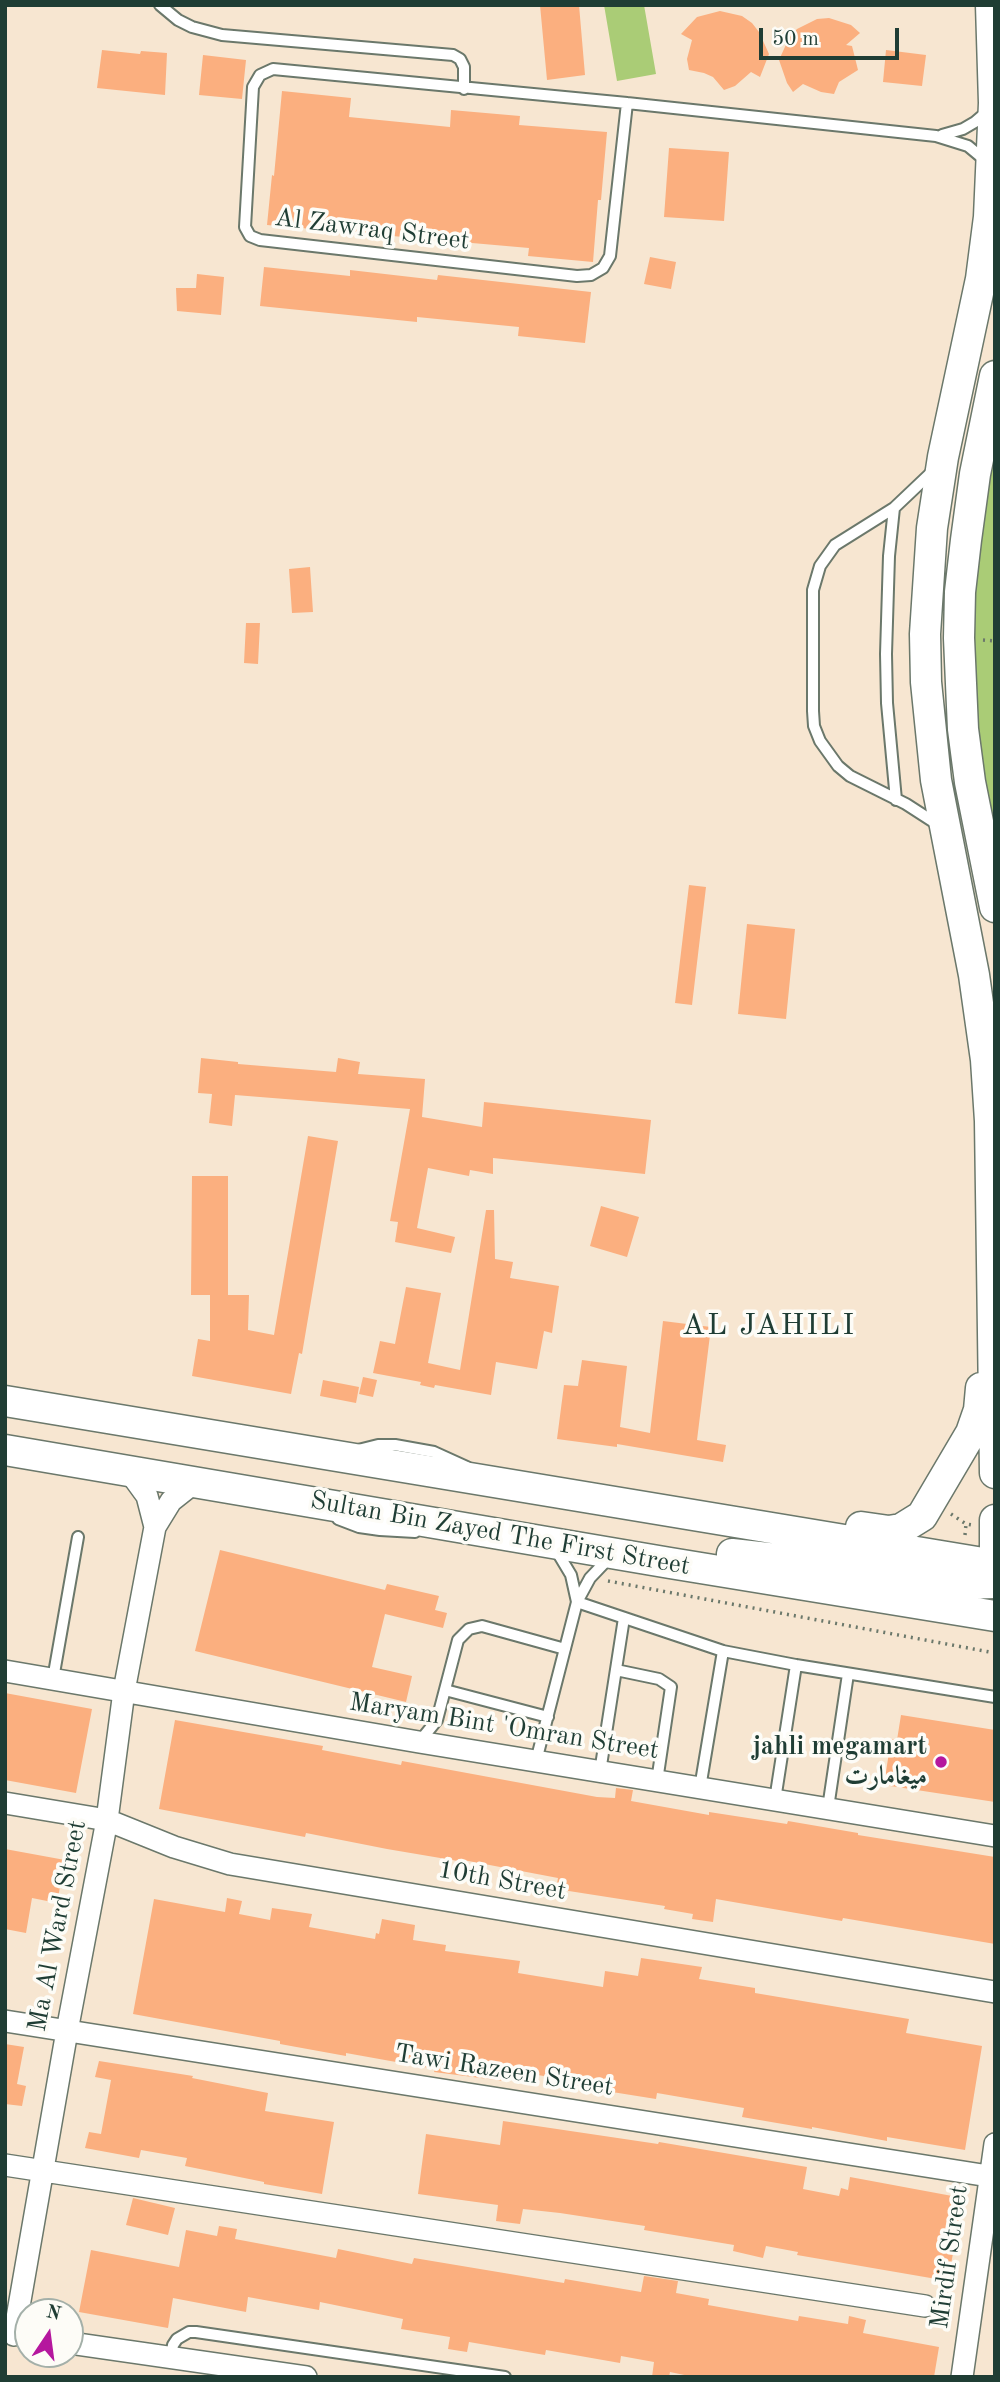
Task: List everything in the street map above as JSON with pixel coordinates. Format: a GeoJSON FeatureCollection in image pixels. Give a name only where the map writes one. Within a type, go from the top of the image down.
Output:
{"type":"FeatureCollection","features":[{"type":"Feature","properties":{"kind":"main road"},"geometry":{"type":"LineString","coordinates":[[987,9],[994,103],[989,218],[981,279],[943,457],[932,528],[925,634],[930,733],[945,830],[974,975],[986,1060],[990,1121],[995,1473]]}},
{"type":"Feature","properties":{"kind":"main road"},"geometry":{"type":"LineString","coordinates":[[995,376],[975,474],[960,593],[959,638],[961,704],[970,782],[995,908]]}},
{"type":"Feature","properties":{"kind":"main road"},"geometry":{"type":"LineString","coordinates":[[770,1528],[843,1524],[890,1531],[913,1523],[922,1516],[971,1433],[979,1410],[982,1337],[992,1283]]}},
{"type":"Feature","properties":{"kind":"main road","name":"Sultan Bin Zayed The First Street"},"geometry":{"type":"LineString","coordinates":[[5,1401],[995,1566]]}},
{"type":"Feature","properties":{"kind":"main road","name":"Sultan Bin Zayed The First Street"},"geometry":{"type":"LineString","coordinates":[[5,1450],[995,1616]]}},
{"type":"Feature","properties":{"kind":"main road"},"geometry":{"type":"LineString","coordinates":[[995,1520],[995,1566]]}},
{"type":"Feature","properties":{"kind":"main road"},"geometry":{"type":"LineString","coordinates":[[670,1563],[703,1555],[737,1554],[858,1568],[957,1584],[995,1583]]}},
{"type":"Feature","properties":{"kind":"street","name":"Ma Al Ward Street"},"geometry":{"type":"LineString","coordinates":[[128,1470],[147,1496],[155,1527]]}},
{"type":"Feature","properties":{"kind":"street","name":"Ma Al Ward Street"},"geometry":{"type":"LineString","coordinates":[[22,2298],[67,2031],[107,1820],[124,1691],[155,1527],[171,1501],[195,1482]]}},
{"type":"Feature","properties":{"kind":"street","name":"Maryam Bint 'Omran Street"},"geometry":{"type":"LineString","coordinates":[[5,1671],[995,1836]]}},
{"type":"Feature","properties":{"kind":"street","name":"10th Street"},"geometry":{"type":"LineString","coordinates":[[5,1803],[107,1820],[174,1847],[230,1864],[995,1992]]}},
{"type":"Feature","properties":{"kind":"street","name":"Tawi Razeen Street"},"geometry":{"type":"LineString","coordinates":[[5,2021],[992,2176]]}},
{"type":"Feature","properties":{"kind":"street","name":"Mirdif Street"},"geometry":{"type":"LineString","coordinates":[[962,2377],[995,2144]]}},
{"type":"Feature","properties":{"kind":"street"},"geometry":{"type":"LineString","coordinates":[[5,2165],[925,2306]]}},
{"type":"Feature","properties":{"kind":"street"},"geometry":{"type":"LineString","coordinates":[[84,2345],[306,2377]]}},
{"type":"Feature","properties":{"kind":"lane"},"geometry":{"type":"LineString","coordinates":[[160,5],[178,20],[192,27],[222,35],[453,55],[464,67],[464,89]]}},
{"type":"Feature","properties":{"kind":"lane","name":"Al Zawraq Street"},"geometry":{"type":"LineString","coordinates":[[627,103],[610,256],[603,268],[591,275],[578,276],[260,240],[247,232],[244,221],[253,88],[255,80],[265,71],[273,69],[627,103],[936,136],[968,146],[993,169]]}},
{"type":"Feature","properties":{"kind":"lane","name":"Al Zawraq Street"},"geometry":{"type":"LineString","coordinates":[[936,136],[963,129],[975,122],[994,103]]}},
{"type":"Feature","properties":{"kind":"lane"},"geometry":{"type":"LineString","coordinates":[[943,457],[920,485],[894,508],[835,545],[820,566],[813,590],[813,711],[814,726],[820,741],[838,766],[850,776],[920,812],[945,830]]}},
{"type":"Feature","properties":{"kind":"lane"},"geometry":{"type":"LineString","coordinates":[[894,508],[889,556],[886,654],[891,751],[897,800]]}},
{"type":"Feature","properties":{"kind":"lane"},"geometry":{"type":"LineString","coordinates":[[53,1679],[78,1536]]}},
{"type":"Feature","properties":{"kind":"lane"},"geometry":{"type":"LineString","coordinates":[[549,1542],[566,1563],[577,1602]]}},
{"type":"Feature","properties":{"kind":"lane"},"geometry":{"type":"LineString","coordinates":[[536,1761],[577,1602],[590,1578],[614,1554]]}},
{"type":"Feature","properties":{"kind":"lane"},"geometry":{"type":"LineString","coordinates":[[577,1602],[723,1651],[995,1697]]}},
{"type":"Feature","properties":{"kind":"lane"},"geometry":{"type":"LineString","coordinates":[[600,1772],[624,1618]]}},
{"type":"Feature","properties":{"kind":"lane"},"geometry":{"type":"LineString","coordinates":[[419,1742],[437,1720],[458,1640],[469,1629],[482,1626],[565,1649]]}},
{"type":"Feature","properties":{"kind":"lane"},"geometry":{"type":"LineString","coordinates":[[700,1788],[723,1651]]}},
{"type":"Feature","properties":{"kind":"lane"},"geometry":{"type":"LineString","coordinates":[[775,1800],[796,1665]]}},
{"type":"Feature","properties":{"kind":"lane"},"geometry":{"type":"LineString","coordinates":[[616,1670],[659,1679],[671,1687],[657,1781]]}},
{"type":"Feature","properties":{"kind":"lane"},"geometry":{"type":"LineString","coordinates":[[828,1808],[848,1674]]}},
{"type":"Feature","properties":{"kind":"lane"},"geometry":{"type":"LineString","coordinates":[[445,1690],[548,1717]]}},
{"type":"Feature","properties":{"kind":"lane"},"geometry":{"type":"LineString","coordinates":[[171,2357],[177,2339],[189,2332],[196,2332],[505,2377]]}},
{"type":"Feature","properties":{"kind":"path"},"geometry":{"type":"LineString","coordinates":[[981,630],[981,640]]}},
{"type":"Feature","properties":{"kind":"path"},"geometry":{"type":"LineString","coordinates":[[590,1578],[995,1653]]}},
{"type":"Feature","properties":{"kind":"green space"},"geometry":{"type":"Polygon","coordinates":[[[604,5],[644,5],[656,74],[617,81],[604,5]]]}},
{"type":"Feature","properties":{"kind":"green space"},"geometry":{"type":"Polygon","coordinates":[[[995,438],[995,858],[978,757],[969,623],[995,438]]]}},
{"type":"Feature","properties":{"kind":"building"},"geometry":{"type":"Polygon","coordinates":[[[540,5],[579,5],[585,75],[547,80],[540,5]]]}},
{"type":"Feature","properties":{"kind":"building"},"geometry":{"type":"Polygon","coordinates":[[[720,11],[742,16],[752,23],[769,54],[760,77],[751,72],[735,86],[724,90],[713,77],[689,70],[687,59],[692,40],[681,34],[697,17],[720,11]]]}},
{"type":"Feature","properties":{"kind":"building"},"geometry":{"type":"Polygon","coordinates":[[[829,18],[851,25],[860,33],[846,45],[852,46],[858,70],[839,82],[834,94],[803,84],[793,92],[779,60],[789,38],[797,29],[817,19],[829,18]]]}},
{"type":"Feature","properties":{"kind":"building"},"geometry":{"type":"Polygon","coordinates":[[[102,50],[140,54],[141,51],[167,53],[165,95],[97,88],[102,50]]]}},
{"type":"Feature","properties":{"kind":"building"},"geometry":{"type":"Polygon","coordinates":[[[886,50],[926,55],[922,86],[883,82],[886,50]]]}},
{"type":"Feature","properties":{"kind":"building"},"geometry":{"type":"Polygon","coordinates":[[[203,55],[246,60],[242,99],[199,95],[203,55]]]}},
{"type":"Feature","properties":{"kind":"building"},"geometry":{"type":"Polygon","coordinates":[[[282,91],[351,98],[349,117],[450,127],[451,110],[520,116],[519,125],[607,132],[593,262],[528,256],[529,248],[267,225],[282,91]]]}},
{"type":"Feature","properties":{"kind":"building"},"geometry":{"type":"Polygon","coordinates":[[[669,148],[729,152],[724,221],[664,217],[669,148]]]}},
{"type":"Feature","properties":{"kind":"building"},"geometry":{"type":"Polygon","coordinates":[[[650,257],[676,262],[671,289],[644,284],[650,257]]]}},
{"type":"Feature","properties":{"kind":"building"},"geometry":{"type":"Polygon","coordinates":[[[264,267],[350,276],[350,270],[437,280],[438,275],[591,292],[585,343],[518,336],[519,327],[417,317],[417,322],[260,306],[264,267]]]}},
{"type":"Feature","properties":{"kind":"building"},"geometry":{"type":"Polygon","coordinates":[[[197,274],[224,277],[221,315],[177,311],[176,288],[196,288],[197,274]]]}},
{"type":"Feature","properties":{"kind":"building"},"geometry":{"type":"Polygon","coordinates":[[[310,567],[313,612],[292,613],[289,569],[310,567]]]}},
{"type":"Feature","properties":{"kind":"building"},"geometry":{"type":"Polygon","coordinates":[[[246,623],[260,623],[258,664],[244,663],[246,623]]]}},
{"type":"Feature","properties":{"kind":"building"},"geometry":{"type":"Polygon","coordinates":[[[689,885],[706,887],[692,1005],[675,1003],[689,885]]]}},
{"type":"Feature","properties":{"kind":"building"},"geometry":{"type":"Polygon","coordinates":[[[747,924],[795,929],[786,1019],[738,1014],[747,924]]]}},
{"type":"Feature","properties":{"kind":"building"},"geometry":{"type":"Polygon","coordinates":[[[201,1058],[238,1064],[336,1072],[338,1058],[360,1062],[358,1074],[425,1079],[422,1117],[482,1127],[484,1102],[651,1120],[645,1174],[493,1158],[493,1174],[470,1170],[469,1176],[428,1168],[417,1228],[455,1237],[451,1253],[395,1242],[398,1222],[390,1221],[410,1109],[235,1095],[232,1126],[209,1123],[212,1094],[198,1093],[201,1058]]]}},
{"type":"Feature","properties":{"kind":"building"},"geometry":{"type":"Polygon","coordinates":[[[308,1136],[338,1141],[302,1354],[299,1353],[291,1394],[192,1376],[198,1339],[210,1341],[210,1295],[191,1295],[192,1176],[228,1176],[228,1295],[249,1295],[248,1330],[274,1335],[308,1136]]]}},
{"type":"Feature","properties":{"kind":"building"},"geometry":{"type":"Polygon","coordinates":[[[601,1206],[639,1217],[627,1257],[590,1246],[601,1206]]]}},
{"type":"Feature","properties":{"kind":"building"},"geometry":{"type":"Polygon","coordinates":[[[486,1210],[494,1210],[495,1259],[513,1262],[510,1278],[559,1286],[552,1333],[544,1331],[537,1369],[496,1362],[491,1395],[435,1385],[434,1388],[420,1385],[421,1382],[373,1373],[380,1341],[395,1344],[406,1287],[441,1293],[428,1363],[460,1370],[486,1210]]]}},
{"type":"Feature","properties":{"kind":"building"},"geometry":{"type":"Polygon","coordinates":[[[663,1321],[711,1327],[697,1440],[726,1445],[723,1462],[617,1444],[617,1447],[557,1439],[564,1385],[578,1386],[582,1360],[627,1366],[620,1427],[650,1433],[663,1321]]]}},
{"type":"Feature","properties":{"kind":"building"},"geometry":{"type":"Polygon","coordinates":[[[363,1377],[377,1380],[373,1397],[359,1394],[363,1377]]]}},
{"type":"Feature","properties":{"kind":"building"},"geometry":{"type":"Polygon","coordinates":[[[323,1380],[359,1387],[356,1403],[320,1396],[323,1380]]]}},
{"type":"Feature","properties":{"kind":"building"},"geometry":{"type":"Polygon","coordinates":[[[220,1550],[385,1590],[387,1584],[439,1596],[435,1610],[447,1613],[443,1628],[385,1614],[372,1667],[412,1676],[406,1702],[195,1651],[220,1550]]]}},
{"type":"Feature","properties":{"kind":"building"},"geometry":{"type":"Polygon","coordinates":[[[5,1693],[92,1709],[76,1793],[5,1780],[5,1693]]]}},
{"type":"Feature","properties":{"kind":"building","name":"jahli megamart ميغامارت"},"geometry":{"type":"Polygon","coordinates":[[[901,1715],[995,1730],[995,1802],[884,1785],[891,1739],[897,1740],[901,1715]]]}},
{"type":"Feature","properties":{"kind":"building"},"geometry":{"type":"Polygon","coordinates":[[[175,1720],[323,1746],[322,1750],[401,1765],[402,1761],[597,1797],[615,1798],[616,1788],[633,1790],[631,1801],[709,1815],[709,1812],[787,1824],[788,1821],[995,1857],[995,1944],[716,1899],[713,1922],[692,1919],[693,1914],[664,1909],[665,1906],[556,1889],[558,1878],[306,1833],[305,1837],[159,1809],[175,1720]]]}},
{"type":"Feature","properties":{"kind":"building"},"geometry":{"type":"Polygon","coordinates":[[[5,1849],[65,1860],[57,1903],[32,1898],[26,1933],[5,1929],[5,1849]]]}},
{"type":"Feature","properties":{"kind":"building"},"geometry":{"type":"Polygon","coordinates":[[[227,1898],[242,1901],[239,1914],[270,1920],[272,1908],[312,1914],[309,1927],[375,1939],[376,1933],[379,1934],[382,1919],[415,1925],[413,1940],[446,1945],[445,1951],[520,1961],[518,1973],[603,1987],[605,1971],[638,1976],[641,1958],[702,1967],[699,1979],[755,1988],[755,1993],[909,2019],[906,2033],[982,2046],[965,2150],[887,2137],[887,2141],[742,2117],[744,2108],[657,2093],[656,2099],[587,2088],[588,2083],[506,2070],[504,2081],[434,2072],[435,2069],[280,2044],[280,2041],[133,2014],[154,1899],[225,1912],[227,1898]]]}},
{"type":"Feature","properties":{"kind":"building"},"geometry":{"type":"Polygon","coordinates":[[[5,2044],[24,2047],[17,2084],[26,2086],[22,2106],[5,2104],[5,2044]]]}},
{"type":"Feature","properties":{"kind":"building"},"geometry":{"type":"Polygon","coordinates":[[[99,2061],[193,2076],[192,2078],[268,2093],[265,2111],[334,2122],[322,2194],[185,2166],[187,2158],[141,2150],[139,2158],[85,2148],[89,2132],[101,2134],[111,2080],[95,2077],[99,2061]]]}},
{"type":"Feature","properties":{"kind":"building"},"geometry":{"type":"Polygon","coordinates":[[[503,2121],[658,2144],[659,2142],[807,2167],[803,2189],[839,2196],[841,2188],[848,2190],[850,2177],[963,2198],[948,2281],[797,2255],[798,2252],[766,2246],[763,2258],[733,2251],[734,2245],[644,2230],[645,2226],[560,2213],[523,2209],[520,2224],[496,2221],[498,2205],[418,2194],[426,2134],[500,2145],[503,2121]]]}},
{"type":"Feature","properties":{"kind":"building"},"geometry":{"type":"Polygon","coordinates":[[[133,2198],[175,2208],[168,2235],[126,2225],[133,2198]]]}},
{"type":"Feature","properties":{"kind":"building"},"geometry":{"type":"Polygon","coordinates":[[[219,2226],[237,2229],[235,2239],[336,2258],[338,2249],[412,2264],[414,2258],[564,2283],[565,2279],[641,2292],[644,2276],[678,2281],[676,2293],[709,2299],[708,2305],[798,2321],[799,2316],[848,2324],[849,2316],[866,2320],[863,2333],[939,2347],[934,2377],[694,2377],[670,2372],[669,2377],[652,2377],[654,2362],[621,2356],[620,2363],[546,2350],[545,2355],[469,2342],[467,2352],[448,2349],[450,2337],[401,2329],[403,2319],[320,2302],[319,2310],[248,2297],[246,2312],[173,2298],[168,2328],[84,2313],[84,2298],[82,2298],[91,2250],[179,2267],[186,2230],[217,2236],[219,2226]]]}},
{"type":"Feature","properties":{"kind":"place","name":"jahli megamart ميغامارت"},"geometry":{"type":"Point","coordinates":[941,1762]}},
{"type":"Feature","properties":{"kind":"district","name":"AL JAHILI"},"geometry":{"type":"Point","coordinates":[769,1326]}}]}
